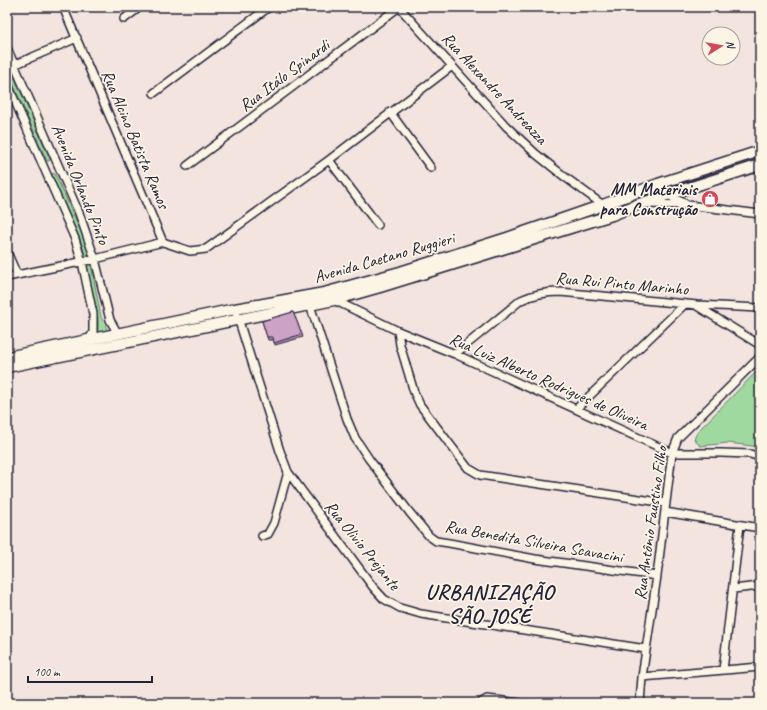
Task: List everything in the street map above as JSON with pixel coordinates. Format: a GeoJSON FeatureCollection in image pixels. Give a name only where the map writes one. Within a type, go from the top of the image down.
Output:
{"type":"FeatureCollection","features":[{"type":"Feature","properties":{"kind":"main road","name":"Avenida Caetano Ruggieri"},"geometry":{"type":"LineString","coordinates":[[7,367],[236,314],[357,284],[507,238],[603,205],[658,184],[760,151]]}},
{"type":"Feature","properties":{"kind":"main road","name":"Avenida Caetano Ruggieri"},"geometry":{"type":"LineString","coordinates":[[7,357],[118,334],[236,314],[310,306],[334,300],[612,215],[638,204],[760,165]]}},
{"type":"Feature","properties":{"kind":"street","name":"Rua Alcino Batista Ramos"},"geometry":{"type":"LineString","coordinates":[[63,7],[163,242]]}},
{"type":"Feature","properties":{"kind":"street"},"geometry":{"type":"LineString","coordinates":[[124,19],[140,7]]}},
{"type":"Feature","properties":{"kind":"street"},"geometry":{"type":"LineString","coordinates":[[154,93],[269,7]]}},
{"type":"Feature","properties":{"kind":"street","name":"Rua Alexandre Andreazza"},"geometry":{"type":"LineString","coordinates":[[399,7],[506,126],[565,177],[603,205],[612,215]]}},
{"type":"Feature","properties":{"kind":"street","name":"Rua Itálo Spinardi"},"geometry":{"type":"LineString","coordinates":[[187,166],[399,7]]}},
{"type":"Feature","properties":{"kind":"street"},"geometry":{"type":"LineString","coordinates":[[14,65],[77,38]]}},
{"type":"Feature","properties":{"kind":"street","name":"Avenida Orlando Pinto"},"geometry":{"type":"LineString","coordinates":[[7,48],[79,213],[95,259],[110,320],[118,334]]}},
{"type":"Feature","properties":{"kind":"street"},"geometry":{"type":"LineString","coordinates":[[7,277],[82,262],[163,242],[190,251],[206,249],[329,160],[452,66]]}},
{"type":"Feature","properties":{"kind":"street","name":"Avenida Orlando Pinto"},"geometry":{"type":"LineString","coordinates":[[7,83],[75,239],[82,262],[93,314],[93,332],[89,340]]}},
{"type":"Feature","properties":{"kind":"street"},"geometry":{"type":"LineString","coordinates":[[390,112],[431,168]]}},
{"type":"Feature","properties":{"kind":"street"},"geometry":{"type":"LineString","coordinates":[[329,160],[378,225]]}},
{"type":"Feature","properties":{"kind":"street"},"geometry":{"type":"LineString","coordinates":[[45,170],[58,164]]}},
{"type":"Feature","properties":{"kind":"street"},"geometry":{"type":"LineString","coordinates":[[658,184],[668,195],[688,206]]}},
{"type":"Feature","properties":{"kind":"street"},"geometry":{"type":"LineString","coordinates":[[638,204],[688,206],[760,214]]}},
{"type":"Feature","properties":{"kind":"street"},"geometry":{"type":"LineString","coordinates":[[7,252],[17,275]]}},
{"type":"Feature","properties":{"kind":"street","name":"Rua Rui Pinto Marinho"},"geometry":{"type":"LineString","coordinates":[[455,354],[521,300],[546,292],[560,292],[697,305],[760,308]]}},
{"type":"Feature","properties":{"kind":"street","name":"Rua Luiz Alberto Rodrigues de Oliveira"},"geometry":{"type":"LineString","coordinates":[[334,300],[398,331],[455,354],[672,453],[750,454],[760,457]]}},
{"type":"Feature","properties":{"kind":"street"},"geometry":{"type":"LineString","coordinates":[[576,409],[685,304]]}},
{"type":"Feature","properties":{"kind":"street"},"geometry":{"type":"LineString","coordinates":[[697,305],[760,345]]}},
{"type":"Feature","properties":{"kind":"street","name":"Rua Benedita Silveira Scavacini"},"geometry":{"type":"LineString","coordinates":[[310,306],[347,419],[355,438],[387,483],[429,536],[436,540],[449,543],[535,559],[657,576]]}},
{"type":"Feature","properties":{"kind":"street","name":"Rua Olivio Prejante"},"geometry":{"type":"LineString","coordinates":[[236,314],[288,472],[373,587],[384,599],[400,608],[421,614],[646,649]]}},
{"type":"Feature","properties":{"kind":"street"},"geometry":{"type":"LineString","coordinates":[[398,331],[400,345],[414,392],[420,404],[468,468],[474,472],[480,475],[666,503]]}},
{"type":"Feature","properties":{"kind":"street","name":"Rua Antônio Faustino Filho"},"geometry":{"type":"LineString","coordinates":[[640,703],[642,677],[657,576],[672,453],[678,438],[760,357]]}},
{"type":"Feature","properties":{"kind":"street"},"geometry":{"type":"LineString","coordinates":[[262,536],[268,534],[274,523],[288,472]]}},
{"type":"Feature","properties":{"kind":"street"},"geometry":{"type":"LineString","coordinates":[[665,512],[760,528]]}},
{"type":"Feature","properties":{"kind":"street"},"geometry":{"type":"LineString","coordinates":[[723,670],[740,525]]}},
{"type":"Feature","properties":{"kind":"street"},"geometry":{"type":"LineString","coordinates":[[733,589],[760,586]]}},
{"type":"Feature","properties":{"kind":"street"},"geometry":{"type":"LineString","coordinates":[[642,677],[760,667]]}},
{"type":"Feature","properties":{"kind":"street"},"geometry":{"type":"LineString","coordinates":[[480,703],[487,700],[520,703]]}},
{"type":"Feature","properties":{"kind":"green space"},"geometry":{"type":"Polygon","coordinates":[[[14,77],[50,159],[49,161],[47,161],[11,79],[14,77]]]}},
{"type":"Feature","properties":{"kind":"green space"},"geometry":{"type":"Polygon","coordinates":[[[53,173],[55,174],[84,238],[89,254],[87,255],[85,254],[52,175],[53,173]]]}},
{"type":"Feature","properties":{"kind":"green space"},"geometry":{"type":"Polygon","coordinates":[[[88,264],[91,265],[101,317],[108,331],[98,333],[98,318],[87,266],[88,264]]]}},
{"type":"Feature","properties":{"kind":"green space"},"geometry":{"type":"Polygon","coordinates":[[[760,368],[760,447],[728,443],[700,446],[694,439],[698,431],[760,368]]]}},
{"type":"Feature","properties":{"kind":"building"},"geometry":{"type":"Polygon","coordinates":[[[293,312],[302,334],[274,343],[273,337],[267,337],[262,321],[293,312]]]}},
{"type":"Feature","properties":{"kind":"place","name":"MM Materiais para Construção"},"geometry":{"type":"Point","coordinates":[710,199]}},
{"type":"Feature","properties":{"kind":"district","name":"URBANIZAÇÃO SÃO JOSÉ"},"geometry":{"type":"Point","coordinates":[490,604]}}]}
